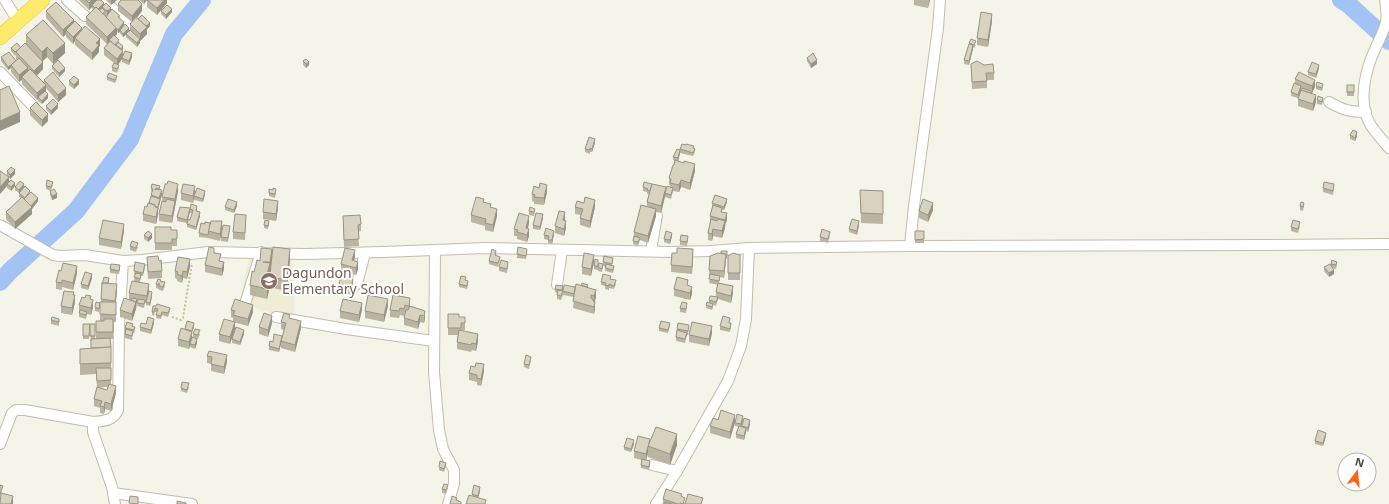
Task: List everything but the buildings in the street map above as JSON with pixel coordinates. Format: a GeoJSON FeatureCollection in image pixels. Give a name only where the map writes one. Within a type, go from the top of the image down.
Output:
{"type":"FeatureCollection","features":[{"type":"Feature","properties":{"kind":"highway"},"geometry":{"type":"LineString","coordinates":[[1,35],[42,0]]}},
{"type":"Feature","properties":{"kind":"street"},"geometry":{"type":"LineString","coordinates":[[5,0],[18,21]]}},
{"type":"Feature","properties":{"kind":"street"},"geometry":{"type":"LineString","coordinates":[[68,0],[85,16]]}},
{"type":"Feature","properties":{"kind":"street"},"geometry":{"type":"LineString","coordinates":[[104,0],[131,27]]}},
{"type":"Feature","properties":{"kind":"street"},"geometry":{"type":"LineString","coordinates":[[910,246],[938,28],[940,0]]}},
{"type":"Feature","properties":{"kind":"street"},"geometry":{"type":"LineString","coordinates":[[1385,0],[1387,11],[1386,24],[1375,48],[1366,76],[1364,89],[1366,112],[1370,124],[1389,148]]}},
{"type":"Feature","properties":{"kind":"street"},"geometry":{"type":"LineString","coordinates":[[0,72],[33,106]]}},
{"type":"Feature","properties":{"kind":"street"},"geometry":{"type":"LineString","coordinates":[[1329,102],[1347,111],[1366,112]]}},
{"type":"Feature","properties":{"kind":"street"},"geometry":{"type":"LineString","coordinates":[[651,251],[657,215]]}},
{"type":"Feature","properties":{"kind":"street"},"geometry":{"type":"LineString","coordinates":[[0,225],[53,255],[85,255],[123,261],[208,252],[305,254],[486,248],[711,251],[749,248],[910,246],[1389,244]]}},
{"type":"Feature","properties":{"kind":"street"},"geometry":{"type":"LineString","coordinates":[[656,504],[677,471],[728,381],[741,346],[746,319],[749,248]]}},
{"type":"Feature","properties":{"kind":"street"},"geometry":{"type":"LineString","coordinates":[[436,250],[434,372],[439,430],[443,449],[454,470],[454,484],[448,504]]}},
{"type":"Feature","properties":{"kind":"street"},"geometry":{"type":"LineString","coordinates":[[556,285],[562,250]]}},
{"type":"Feature","properties":{"kind":"street"},"geometry":{"type":"LineString","coordinates":[[245,304],[261,252]]}},
{"type":"Feature","properties":{"kind":"street"},"geometry":{"type":"LineString","coordinates":[[356,284],[365,253]]}},
{"type":"Feature","properties":{"kind":"street"},"geometry":{"type":"LineString","coordinates":[[0,444],[12,413],[16,410],[25,410],[93,422],[112,419],[118,410],[119,326],[123,261]]}},
{"type":"Feature","properties":{"kind":"street"},"geometry":{"type":"LineString","coordinates":[[276,317],[346,329],[434,341]]}},
{"type":"Feature","properties":{"kind":"street"},"geometry":{"type":"LineString","coordinates":[[93,422],[93,432],[113,493],[115,504]]}},
{"type":"Feature","properties":{"kind":"street"},"geometry":{"type":"LineString","coordinates":[[652,464],[677,471]]}},
{"type":"Feature","properties":{"kind":"street"},"geometry":{"type":"LineString","coordinates":[[113,493],[192,504]]}},
{"type":"Feature","properties":{"kind":"path"},"geometry":{"type":"LineString","coordinates":[[172,318],[181,320],[183,318],[193,254]]}},
{"type":"Feature","properties":{"kind":"shaded area","name":"Dagundon Elementary School"},"geometry":{"type":"Polygon","coordinates":[[[292,256],[295,319],[239,304],[249,258],[292,256]]]}},
{"type":"Feature","properties":{"kind":"waterway"},"geometry":{"type":"LineString","coordinates":[[0,282],[10,271],[76,211],[130,139],[174,34],[202,0]]}},
{"type":"Feature","properties":{"kind":"waterway"},"geometry":{"type":"LineString","coordinates":[[1341,0],[1348,4],[1389,41]]}},
{"type":"Feature","properties":{"kind":"place","name":"Dagundon Elementary School"},"geometry":{"type":"Point","coordinates":[269,281]}}]}
